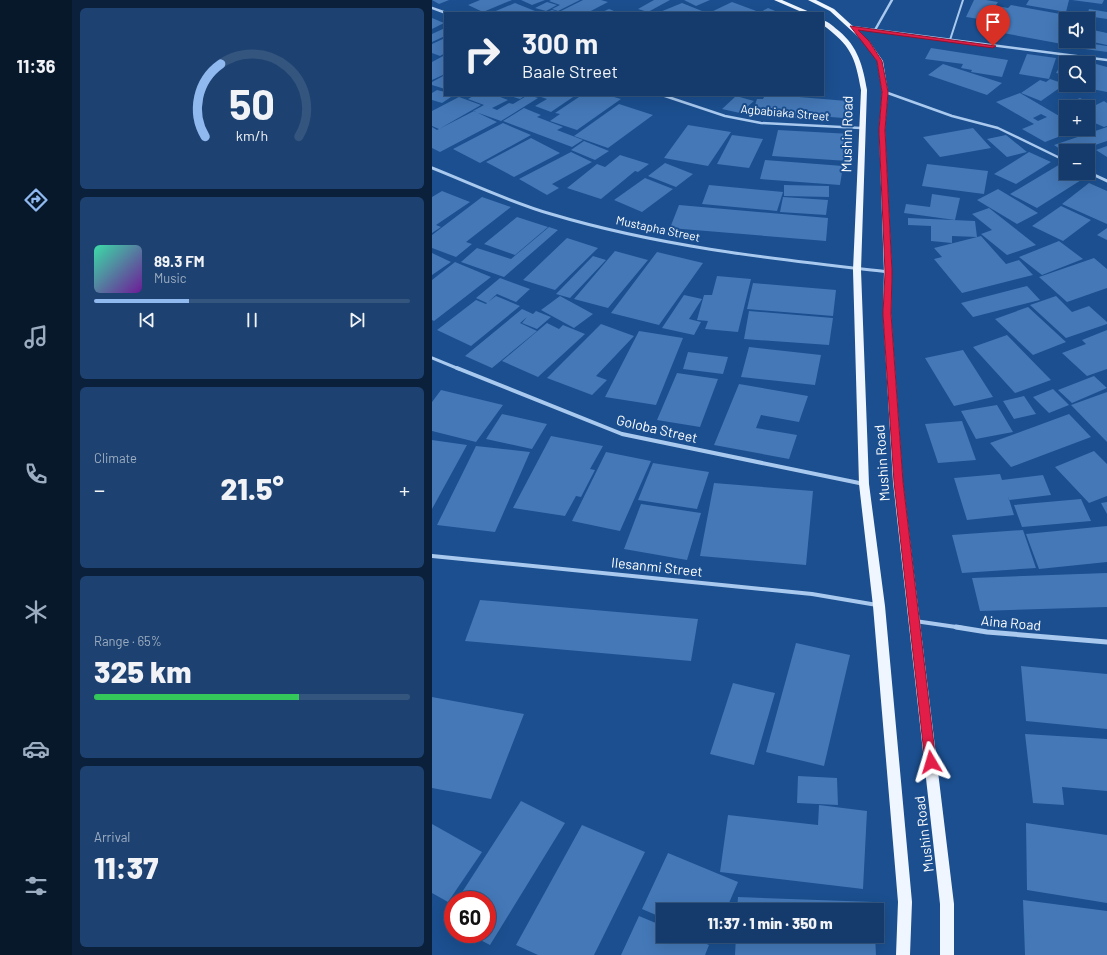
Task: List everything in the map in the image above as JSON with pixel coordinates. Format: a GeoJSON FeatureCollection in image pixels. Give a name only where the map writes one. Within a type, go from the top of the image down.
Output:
{"type":"FeatureCollection","features":[{"type":"Feature","properties":{"kind":"main road"},"geometry":{"type":"LineString","coordinates":[[777,0],[807,12]]}},
{"type":"Feature","properties":{"kind":"main road","name":"Mushin Road"},"geometry":{"type":"LineString","coordinates":[[811,0],[832,10],[867,42],[880,61],[885,92],[882,130],[888,272],[887,314],[898,482],[947,904],[947,955]]}},
{"type":"Feature","properties":{"kind":"main road","name":"Mushin Road"},"geometry":{"type":"LineString","coordinates":[[824,23],[850,44],[859,62],[864,90],[861,128],[862,161],[857,270],[857,314],[864,484],[879,606],[905,902],[902,955]]}},
{"type":"Feature","properties":{"kind":"street"},"geometry":{"type":"LineString","coordinates":[[875,30],[892,0]]}},
{"type":"Feature","properties":{"kind":"street"},"geometry":{"type":"LineString","coordinates":[[432,8],[444,12]]}},
{"type":"Feature","properties":{"kind":"street"},"geometry":{"type":"LineString","coordinates":[[852,27],[1107,60]]}},
{"type":"Feature","properties":{"kind":"street"},"geometry":{"type":"LineString","coordinates":[[885,92],[952,116],[998,128],[1059,158]]}},
{"type":"Feature","properties":{"kind":"street","name":"Agbabiaka Street"},"geometry":{"type":"LineString","coordinates":[[665,96],[725,116],[761,123],[861,128]]}},
{"type":"Feature","properties":{"kind":"street","name":"Mustapha Street"},"geometry":{"type":"LineString","coordinates":[[432,168],[550,214],[645,237],[732,254],[857,270],[888,272]]}},
{"type":"Feature","properties":{"kind":"street"},"geometry":{"type":"LineString","coordinates":[[1095,175],[1107,181]]}},
{"type":"Feature","properties":{"kind":"street","name":"Goloba Street"},"geometry":{"type":"LineString","coordinates":[[432,358],[622,434],[864,484]]}},
{"type":"Feature","properties":{"kind":"street","name":"Ilesanmi Street"},"geometry":{"type":"LineString","coordinates":[[432,556],[812,594],[879,606]]}},
{"type":"Feature","properties":{"kind":"street","name":"Aina Road"},"geometry":{"type":"LineString","coordinates":[[914,621],[987,632],[1107,642]]}},
{"type":"Feature","properties":{"kind":"lane"},"geometry":{"type":"LineString","coordinates":[[950,40],[963,0]]}},
{"type":"Feature","properties":{"kind":"building"},"geometry":{"type":"Polygon","coordinates":[[[432,0],[449,0],[439,4],[432,0]]]}},
{"type":"Feature","properties":{"kind":"building"},"geometry":{"type":"Polygon","coordinates":[[[480,0],[512,0],[483,12],[468,5],[480,0]]]}},
{"type":"Feature","properties":{"kind":"building"},"geometry":{"type":"Polygon","coordinates":[[[521,0],[545,0],[532,5],[521,0]]]}},
{"type":"Feature","properties":{"kind":"building"},"geometry":{"type":"Polygon","coordinates":[[[580,0],[558,11],[552,9],[560,5],[549,1],[580,0]]]}},
{"type":"Feature","properties":{"kind":"building"},"geometry":{"type":"Polygon","coordinates":[[[583,0],[601,0],[608,2],[589,12],[559,12],[583,0]]]}},
{"type":"Feature","properties":{"kind":"building"},"geometry":{"type":"Polygon","coordinates":[[[654,0],[670,0],[648,12],[638,9],[654,0]]]}},
{"type":"Feature","properties":{"kind":"building"},"geometry":{"type":"Polygon","coordinates":[[[684,0],[710,0],[696,6],[684,0]]]}},
{"type":"Feature","properties":{"kind":"building"},"geometry":{"type":"Polygon","coordinates":[[[974,0],[998,2],[986,20],[966,17],[974,0]]]}},
{"type":"Feature","properties":{"kind":"building"},"geometry":{"type":"Polygon","coordinates":[[[1029,0],[1069,0],[1066,12],[1026,5],[1029,0]]]}},
{"type":"Feature","properties":{"kind":"building"},"geometry":{"type":"Polygon","coordinates":[[[1072,0],[1104,0],[1102,4],[1072,0]]]}},
{"type":"Feature","properties":{"kind":"building"},"geometry":{"type":"Polygon","coordinates":[[[547,2],[557,5],[546,11],[535,8],[547,2]]]}},
{"type":"Feature","properties":{"kind":"building"},"geometry":{"type":"Polygon","coordinates":[[[732,2],[759,12],[711,12],[732,2]]]}},
{"type":"Feature","properties":{"kind":"building"},"geometry":{"type":"Polygon","coordinates":[[[515,3],[535,11],[532,12],[493,12],[515,3]]]}},
{"type":"Feature","properties":{"kind":"building"},"geometry":{"type":"Polygon","coordinates":[[[682,3],[704,12],[660,12],[682,3]]]}},
{"type":"Feature","properties":{"kind":"building"},"geometry":{"type":"Polygon","coordinates":[[[1011,5],[1059,14],[1059,43],[982,29],[997,6],[1008,8],[1011,5]]]}},
{"type":"Feature","properties":{"kind":"building"},"geometry":{"type":"Polygon","coordinates":[[[768,8],[778,12],[761,12],[768,8]]]}},
{"type":"Feature","properties":{"kind":"building"},"geometry":{"type":"Polygon","coordinates":[[[609,9],[616,12],[602,12],[609,9]]]}},
{"type":"Feature","properties":{"kind":"building"},"geometry":{"type":"Polygon","coordinates":[[[1089,9],[1107,12],[1107,19],[1095,17],[1095,12],[1088,12],[1089,9]]]}},
{"type":"Feature","properties":{"kind":"building"},"geometry":{"type":"Polygon","coordinates":[[[552,10],[559,12],[547,12],[552,10]]]}},
{"type":"Feature","properties":{"kind":"building"},"geometry":{"type":"Polygon","coordinates":[[[432,18],[444,23],[432,29],[432,18]]]}},
{"type":"Feature","properties":{"kind":"building"},"geometry":{"type":"Polygon","coordinates":[[[444,28],[444,36],[432,42],[432,34],[444,28]]]}},
{"type":"Feature","properties":{"kind":"building"},"geometry":{"type":"Polygon","coordinates":[[[1095,30],[1107,33],[1107,45],[1095,42],[1095,30]]]}},
{"type":"Feature","properties":{"kind":"building"},"geometry":{"type":"Polygon","coordinates":[[[444,38],[444,54],[440,56],[432,53],[432,44],[444,38]]]}},
{"type":"Feature","properties":{"kind":"building"},"geometry":{"type":"Polygon","coordinates":[[[1095,44],[1107,46],[1107,52],[1085,49],[1095,48],[1095,44]]]}},
{"type":"Feature","properties":{"kind":"building"},"geometry":{"type":"Polygon","coordinates":[[[931,48],[1008,60],[1002,77],[971,72],[972,70],[961,68],[963,64],[925,59],[931,48]]]}},
{"type":"Feature","properties":{"kind":"building"},"geometry":{"type":"Polygon","coordinates":[[[1027,54],[1056,58],[1049,79],[1019,74],[1027,54]]]}},
{"type":"Feature","properties":{"kind":"building"},"geometry":{"type":"Polygon","coordinates":[[[444,56],[444,74],[432,80],[432,62],[444,56]]]}},
{"type":"Feature","properties":{"kind":"building"},"geometry":{"type":"Polygon","coordinates":[[[943,64],[1002,83],[987,95],[928,75],[943,64]]]}},
{"type":"Feature","properties":{"kind":"building"},"geometry":{"type":"Polygon","coordinates":[[[1096,64],[1107,67],[1107,92],[1095,90],[1096,64]]]}},
{"type":"Feature","properties":{"kind":"building"},"geometry":{"type":"Polygon","coordinates":[[[444,76],[444,89],[432,85],[432,82],[444,76]]]}},
{"type":"Feature","properties":{"kind":"building"},"geometry":{"type":"Polygon","coordinates":[[[1050,79],[1059,82],[1059,88],[1041,101],[1021,93],[1040,80],[1046,82],[1050,79]]]}},
{"type":"Feature","properties":{"kind":"building"},"geometry":{"type":"Polygon","coordinates":[[[437,90],[444,92],[444,96],[452,96],[442,103],[432,100],[432,93],[437,90]]]}},
{"type":"Feature","properties":{"kind":"building"},"geometry":{"type":"Polygon","coordinates":[[[1020,93],[1059,116],[1059,136],[1061,136],[1045,142],[1022,129],[1034,124],[996,102],[1020,93]],[[1041,114],[1033,118],[1038,121],[1047,117],[1041,114]]]}},
{"type":"Feature","properties":{"kind":"building"},"geometry":{"type":"Polygon","coordinates":[[[473,96],[498,96],[508,100],[492,108],[497,110],[509,103],[513,104],[526,96],[538,98],[501,121],[473,111],[484,105],[468,99],[473,96]]]}},
{"type":"Feature","properties":{"kind":"building"},"geometry":{"type":"Polygon","coordinates":[[[510,96],[524,96],[520,99],[510,96]]]}},
{"type":"Feature","properties":{"kind":"building"},"geometry":{"type":"Polygon","coordinates":[[[538,96],[575,96],[551,112],[535,106],[547,99],[538,96]]]}},
{"type":"Feature","properties":{"kind":"building"},"geometry":{"type":"Polygon","coordinates":[[[580,96],[610,96],[621,99],[577,130],[550,121],[560,114],[555,113],[580,96]]]}},
{"type":"Feature","properties":{"kind":"building"},"geometry":{"type":"Polygon","coordinates":[[[736,96],[754,101],[740,113],[722,109],[736,96]]]}},
{"type":"Feature","properties":{"kind":"building"},"geometry":{"type":"Polygon","coordinates":[[[764,96],[787,96],[847,101],[843,118],[806,115],[806,119],[752,114],[757,99],[763,99],[764,96]]]}},
{"type":"Feature","properties":{"kind":"building"},"geometry":{"type":"Polygon","coordinates":[[[459,97],[481,105],[439,129],[432,126],[432,111],[459,97]]]}},
{"type":"Feature","properties":{"kind":"building"},"geometry":{"type":"Polygon","coordinates":[[[1104,101],[1107,103],[1107,126],[1104,127],[1095,123],[1095,106],[1104,101]]]}},
{"type":"Feature","properties":{"kind":"building"},"geometry":{"type":"Polygon","coordinates":[[[619,104],[653,115],[608,148],[574,136],[619,104]]]}},
{"type":"Feature","properties":{"kind":"building"},"geometry":{"type":"Polygon","coordinates":[[[524,108],[541,115],[537,117],[563,127],[557,130],[583,140],[572,147],[503,121],[524,108]]]}},
{"type":"Feature","properties":{"kind":"building"},"geometry":{"type":"Polygon","coordinates":[[[474,111],[497,122],[440,152],[432,148],[432,127],[437,130],[474,111]]]}},
{"type":"Feature","properties":{"kind":"building"},"geometry":{"type":"Polygon","coordinates":[[[503,123],[531,135],[480,163],[453,149],[503,123]]]}},
{"type":"Feature","properties":{"kind":"building"},"geometry":{"type":"Polygon","coordinates":[[[688,125],[731,132],[708,166],[664,158],[688,125]]]}},
{"type":"Feature","properties":{"kind":"building"},"geometry":{"type":"Polygon","coordinates":[[[1107,127],[1107,141],[1095,145],[1059,144],[1059,148],[1054,145],[1080,136],[1095,136],[1095,131],[1107,127]]]}},
{"type":"Feature","properties":{"kind":"building"},"geometry":{"type":"Polygon","coordinates":[[[973,128],[991,148],[940,157],[923,137],[973,128]]]}},
{"type":"Feature","properties":{"kind":"building"},"geometry":{"type":"Polygon","coordinates":[[[778,130],[851,134],[848,161],[772,156],[778,130]]]}},
{"type":"Feature","properties":{"kind":"building"},"geometry":{"type":"Polygon","coordinates":[[[732,135],[763,139],[749,168],[717,164],[732,135]]]}},
{"type":"Feature","properties":{"kind":"building"},"geometry":{"type":"Polygon","coordinates":[[[1006,135],[1027,152],[1007,157],[987,139],[1006,135]]]}},
{"type":"Feature","properties":{"kind":"building"},"geometry":{"type":"Polygon","coordinates":[[[531,138],[560,153],[514,177],[486,162],[531,138]]]}},
{"type":"Feature","properties":{"kind":"building"},"geometry":{"type":"Polygon","coordinates":[[[584,141],[609,151],[595,160],[571,150],[584,141]]]}},
{"type":"Feature","properties":{"kind":"building"},"geometry":{"type":"Polygon","coordinates":[[[1107,146],[1107,157],[1096,150],[1107,146]]]}},
{"type":"Feature","properties":{"kind":"building"},"geometry":{"type":"Polygon","coordinates":[[[571,152],[592,162],[552,184],[559,188],[547,195],[519,179],[571,152]]]}},
{"type":"Feature","properties":{"kind":"building"},"geometry":{"type":"Polygon","coordinates":[[[1029,152],[1051,162],[1016,184],[994,174],[1029,152]]]}},
{"type":"Feature","properties":{"kind":"building"},"geometry":{"type":"Polygon","coordinates":[[[620,155],[649,164],[638,172],[635,171],[601,199],[567,188],[597,164],[605,167],[620,155]]]}},
{"type":"Feature","properties":{"kind":"building"},"geometry":{"type":"Polygon","coordinates":[[[765,160],[843,166],[840,185],[760,179],[765,160]]]}},
{"type":"Feature","properties":{"kind":"building"},"geometry":{"type":"Polygon","coordinates":[[[665,163],[693,174],[676,187],[648,176],[665,163]]]}},
{"type":"Feature","properties":{"kind":"building"},"geometry":{"type":"Polygon","coordinates":[[[927,164],[988,171],[984,194],[922,186],[927,164]]]}},
{"type":"Feature","properties":{"kind":"building"},"geometry":{"type":"Polygon","coordinates":[[[1059,165],[1059,180],[1081,180],[1037,208],[1010,194],[1059,165]]]}},
{"type":"Feature","properties":{"kind":"building"},"geometry":{"type":"Polygon","coordinates":[[[645,178],[673,189],[642,212],[614,200],[645,178]]]}},
{"type":"Feature","properties":{"kind":"building"},"geometry":{"type":"Polygon","coordinates":[[[1089,183],[1107,191],[1107,224],[1062,204],[1089,183]]]}},
{"type":"Feature","properties":{"kind":"building"},"geometry":{"type":"Polygon","coordinates":[[[709,185],[783,192],[777,211],[702,204],[709,185]]]}},
{"type":"Feature","properties":{"kind":"building"},"geometry":{"type":"Polygon","coordinates":[[[784,185],[829,186],[829,197],[784,196],[784,185]]]}},
{"type":"Feature","properties":{"kind":"building"},"geometry":{"type":"Polygon","coordinates":[[[998,189],[1038,213],[1017,224],[977,200],[998,189]]]}},
{"type":"Feature","properties":{"kind":"building"},"geometry":{"type":"Polygon","coordinates":[[[442,191],[470,202],[436,225],[441,227],[432,233],[432,197],[442,191]]]}},
{"type":"Feature","properties":{"kind":"building"},"geometry":{"type":"Polygon","coordinates":[[[932,194],[960,198],[955,220],[904,213],[906,204],[930,207],[932,194]]]}},
{"type":"Feature","properties":{"kind":"building"},"geometry":{"type":"Polygon","coordinates":[[[482,197],[511,207],[466,242],[472,244],[456,257],[432,248],[432,235],[482,197]]]}},
{"type":"Feature","properties":{"kind":"building"},"geometry":{"type":"Polygon","coordinates":[[[783,197],[828,200],[826,215],[780,212],[783,197]]]}},
{"type":"Feature","properties":{"kind":"building"},"geometry":{"type":"Polygon","coordinates":[[[679,205],[828,218],[826,241],[670,228],[679,205]]]}},
{"type":"Feature","properties":{"kind":"building"},"geometry":{"type":"Polygon","coordinates":[[[1061,206],[1091,220],[1063,241],[1032,226],[1061,206]]]}},
{"type":"Feature","properties":{"kind":"building"},"geometry":{"type":"Polygon","coordinates":[[[989,208],[1036,245],[1007,255],[981,234],[992,230],[972,214],[989,208]]]}},
{"type":"Feature","properties":{"kind":"building"},"geometry":{"type":"Polygon","coordinates":[[[517,217],[548,227],[515,255],[484,244],[517,217]]]}},
{"type":"Feature","properties":{"kind":"building"},"geometry":{"type":"Polygon","coordinates":[[[908,218],[975,221],[977,237],[952,236],[952,243],[931,241],[931,226],[908,225],[908,218]]]}},
{"type":"Feature","properties":{"kind":"building"},"geometry":{"type":"Polygon","coordinates":[[[549,227],[558,230],[504,277],[461,262],[477,248],[511,259],[549,227]]]}},
{"type":"Feature","properties":{"kind":"building"},"geometry":{"type":"Polygon","coordinates":[[[1107,228],[1107,240],[1097,235],[1107,228]]]}},
{"type":"Feature","properties":{"kind":"building"},"geometry":{"type":"Polygon","coordinates":[[[981,236],[1006,264],[1019,260],[1033,275],[962,293],[934,259],[942,257],[934,248],[981,236]]]}},
{"type":"Feature","properties":{"kind":"building"},"geometry":{"type":"Polygon","coordinates":[[[567,238],[598,248],[555,290],[523,280],[567,238]]]}},
{"type":"Feature","properties":{"kind":"building"},"geometry":{"type":"Polygon","coordinates":[[[1059,241],[1083,259],[1042,275],[1019,257],[1059,241]]]}},
{"type":"Feature","properties":{"kind":"building"},"geometry":{"type":"Polygon","coordinates":[[[615,251],[648,260],[608,308],[574,299],[615,251]]]}},
{"type":"Feature","properties":{"kind":"building"},"geometry":{"type":"Polygon","coordinates":[[[657,252],[703,263],[659,325],[611,313],[657,252]]]}},
{"type":"Feature","properties":{"kind":"building"},"geometry":{"type":"Polygon","coordinates":[[[432,253],[451,262],[432,275],[432,253]]]}},
{"type":"Feature","properties":{"kind":"building"},"geometry":{"type":"Polygon","coordinates":[[[593,256],[606,260],[570,298],[556,294],[593,256]]]}},
{"type":"Feature","properties":{"kind":"building"},"geometry":{"type":"Polygon","coordinates":[[[1094,258],[1107,269],[1107,288],[1067,302],[1039,277],[1094,258]]]}},
{"type":"Feature","properties":{"kind":"building"},"geometry":{"type":"Polygon","coordinates":[[[455,262],[491,277],[434,321],[432,320],[432,280],[455,262]]]}},
{"type":"Feature","properties":{"kind":"building"},"geometry":{"type":"Polygon","coordinates":[[[717,276],[751,279],[738,332],[705,329],[708,321],[697,320],[704,295],[712,295],[717,276]]]}},
{"type":"Feature","properties":{"kind":"building"},"geometry":{"type":"Polygon","coordinates":[[[500,278],[530,289],[516,302],[497,294],[488,302],[496,296],[520,306],[471,346],[437,330],[476,300],[486,304],[487,303],[476,298],[500,278]]]}},
{"type":"Feature","properties":{"kind":"building"},"geometry":{"type":"Polygon","coordinates":[[[753,283],[836,290],[833,316],[747,309],[753,283]]]}},
{"type":"Feature","properties":{"kind":"building"},"geometry":{"type":"Polygon","coordinates":[[[1027,286],[1040,300],[973,317],[961,303],[1027,286]]]}},
{"type":"Feature","properties":{"kind":"building"},"geometry":{"type":"Polygon","coordinates":[[[684,295],[702,299],[689,319],[701,322],[694,335],[662,328],[684,295]]]}},
{"type":"Feature","properties":{"kind":"building"},"geometry":{"type":"Polygon","coordinates":[[[560,296],[593,314],[574,328],[541,310],[560,296]]]}},
{"type":"Feature","properties":{"kind":"building"},"geometry":{"type":"Polygon","coordinates":[[[1056,296],[1072,312],[1089,306],[1107,322],[1107,324],[1066,338],[1030,305],[1056,296]]]}},
{"type":"Feature","properties":{"kind":"building"},"geometry":{"type":"Polygon","coordinates":[[[1028,307],[1066,342],[1033,355],[995,319],[1028,307]]]}},
{"type":"Feature","properties":{"kind":"building"},"geometry":{"type":"Polygon","coordinates":[[[522,309],[533,314],[536,311],[551,317],[537,329],[522,323],[527,317],[520,323],[537,331],[492,368],[465,356],[522,309]]]}},
{"type":"Feature","properties":{"kind":"building"},"geometry":{"type":"Polygon","coordinates":[[[749,311],[833,318],[829,345],[744,339],[749,311]]]}},
{"type":"Feature","properties":{"kind":"building"},"geometry":{"type":"Polygon","coordinates":[[[547,323],[559,329],[563,325],[585,334],[538,377],[502,361],[547,323]]]}},
{"type":"Feature","properties":{"kind":"building"},"geometry":{"type":"Polygon","coordinates":[[[601,324],[634,336],[596,376],[607,380],[592,395],[547,378],[601,324]]]}},
{"type":"Feature","properties":{"kind":"building"},"geometry":{"type":"Polygon","coordinates":[[[1107,330],[1107,369],[1087,376],[1062,353],[1086,344],[1082,340],[1107,330]]]}},
{"type":"Feature","properties":{"kind":"building"},"geometry":{"type":"Polygon","coordinates":[[[639,331],[683,338],[656,405],[605,397],[639,331]]]}},
{"type":"Feature","properties":{"kind":"building"},"geometry":{"type":"Polygon","coordinates":[[[1007,335],[1051,380],[1015,393],[973,347],[1007,335]]]}},
{"type":"Feature","properties":{"kind":"building"},"geometry":{"type":"Polygon","coordinates":[[[749,347],[821,355],[815,385],[741,377],[749,347]]]}},
{"type":"Feature","properties":{"kind":"building"},"geometry":{"type":"Polygon","coordinates":[[[963,350],[993,397],[954,406],[925,358],[963,350]]]}},
{"type":"Feature","properties":{"kind":"building"},"geometry":{"type":"Polygon","coordinates":[[[688,352],[728,357],[723,374],[683,369],[688,352]]]}},
{"type":"Feature","properties":{"kind":"building"},"geometry":{"type":"Polygon","coordinates":[[[677,373],[718,379],[700,427],[657,420],[677,373]]]}},
{"type":"Feature","properties":{"kind":"building"},"geometry":{"type":"Polygon","coordinates":[[[1094,376],[1107,388],[1072,403],[1058,390],[1094,376]]]}},
{"type":"Feature","properties":{"kind":"building"},"geometry":{"type":"Polygon","coordinates":[[[739,384],[808,396],[799,422],[761,415],[756,428],[797,435],[789,459],[714,445],[739,384]]]}},
{"type":"Feature","properties":{"kind":"building"},"geometry":{"type":"Polygon","coordinates":[[[1053,389],[1069,405],[1049,413],[1033,397],[1053,389]]]}},
{"type":"Feature","properties":{"kind":"building"},"geometry":{"type":"Polygon","coordinates":[[[441,390],[503,405],[476,442],[432,431],[432,402],[441,390]]]}},
{"type":"Feature","properties":{"kind":"building"},"geometry":{"type":"Polygon","coordinates":[[[1107,392],[1107,442],[1071,405],[1107,392]]]}},
{"type":"Feature","properties":{"kind":"building"},"geometry":{"type":"Polygon","coordinates":[[[1024,396],[1036,414],[1014,419],[1003,401],[1024,396]]]}},
{"type":"Feature","properties":{"kind":"building"},"geometry":{"type":"Polygon","coordinates":[[[997,405],[1013,432],[976,439],[961,411],[997,405]]]}},
{"type":"Feature","properties":{"kind":"building"},"geometry":{"type":"Polygon","coordinates":[[[502,414],[547,424],[532,449],[486,439],[502,414]]]}},
{"type":"Feature","properties":{"kind":"building"},"geometry":{"type":"Polygon","coordinates":[[[1069,414],[1091,437],[1011,467],[990,443],[1069,414]]]}},
{"type":"Feature","properties":{"kind":"building"},"geometry":{"type":"Polygon","coordinates":[[[962,421],[976,460],[938,463],[925,424],[962,421]]]}},
{"type":"Feature","properties":{"kind":"building"},"geometry":{"type":"Polygon","coordinates":[[[551,436],[603,446],[590,469],[595,470],[581,497],[576,496],[565,516],[513,508],[551,436]]]}},
{"type":"Feature","properties":{"kind":"building"},"geometry":{"type":"Polygon","coordinates":[[[432,440],[467,445],[432,509],[432,440]]]}},
{"type":"Feature","properties":{"kind":"building"},"geometry":{"type":"Polygon","coordinates":[[[476,446],[530,452],[495,532],[437,525],[476,446]]]}},
{"type":"Feature","properties":{"kind":"building"},"geometry":{"type":"Polygon","coordinates":[[[1094,451],[1107,464],[1107,496],[1089,503],[1055,467],[1094,451]]]}},
{"type":"Feature","properties":{"kind":"building"},"geometry":{"type":"Polygon","coordinates":[[[606,452],[651,461],[620,531],[572,521],[606,452]]]}},
{"type":"Feature","properties":{"kind":"building"},"geometry":{"type":"Polygon","coordinates":[[[653,463],[709,472],[697,509],[638,500],[653,463]]]}},
{"type":"Feature","properties":{"kind":"building"},"geometry":{"type":"Polygon","coordinates":[[[1000,474],[1002,480],[1043,475],[1051,495],[1009,500],[1014,515],[967,520],[954,478],[1000,474]]]}},
{"type":"Feature","properties":{"kind":"building"},"geometry":{"type":"Polygon","coordinates":[[[714,483],[813,491],[806,565],[700,556],[714,483]]]}},
{"type":"Feature","properties":{"kind":"building"},"geometry":{"type":"Polygon","coordinates":[[[1081,499],[1091,521],[1022,527],[1014,505],[1081,499]]]}},
{"type":"Feature","properties":{"kind":"building"},"geometry":{"type":"Polygon","coordinates":[[[1107,502],[1107,514],[1101,503],[1107,502]]]}},
{"type":"Feature","properties":{"kind":"building"},"geometry":{"type":"Polygon","coordinates":[[[641,504],[701,513],[687,560],[624,549],[641,504]]]}},
{"type":"Feature","properties":{"kind":"building"},"geometry":{"type":"Polygon","coordinates":[[[1107,526],[1107,562],[1039,569],[1026,534],[1107,526]]]}},
{"type":"Feature","properties":{"kind":"building"},"geometry":{"type":"Polygon","coordinates":[[[1023,530],[1036,568],[962,573],[952,535],[1023,530]]]}},
{"type":"Feature","properties":{"kind":"building"},"geometry":{"type":"Polygon","coordinates":[[[1107,573],[1107,607],[980,611],[972,578],[1107,573]]]}},
{"type":"Feature","properties":{"kind":"building"},"geometry":{"type":"Polygon","coordinates":[[[480,600],[698,619],[691,661],[465,641],[480,600]]]}},
{"type":"Feature","properties":{"kind":"building"},"geometry":{"type":"Polygon","coordinates":[[[796,643],[850,655],[824,766],[766,752],[796,643]]]}},
{"type":"Feature","properties":{"kind":"building"},"geometry":{"type":"Polygon","coordinates":[[[1021,666],[1107,674],[1107,729],[1026,721],[1021,666]]]}},
{"type":"Feature","properties":{"kind":"building"},"geometry":{"type":"Polygon","coordinates":[[[733,683],[775,693],[754,765],[710,754],[733,683]]]}},
{"type":"Feature","properties":{"kind":"building"},"geometry":{"type":"Polygon","coordinates":[[[432,697],[524,714],[491,799],[432,788],[432,697]]]}},
{"type":"Feature","properties":{"kind":"building"},"geometry":{"type":"Polygon","coordinates":[[[1025,734],[1107,739],[1107,791],[1062,787],[1064,805],[1033,803],[1025,734]]]}},
{"type":"Feature","properties":{"kind":"building"},"geometry":{"type":"Polygon","coordinates":[[[798,776],[837,778],[838,805],[797,803],[798,776]]]}},
{"type":"Feature","properties":{"kind":"building"},"geometry":{"type":"Polygon","coordinates":[[[521,801],[565,823],[496,935],[496,891],[463,891],[521,801]]]}},
{"type":"Feature","properties":{"kind":"building"},"geometry":{"type":"Polygon","coordinates":[[[819,805],[867,811],[863,889],[720,872],[728,815],[818,825],[819,805]]]}},
{"type":"Feature","properties":{"kind":"building"},"geometry":{"type":"Polygon","coordinates":[[[1026,823],[1107,835],[1107,903],[1027,890],[1026,823]]]}},
{"type":"Feature","properties":{"kind":"building"},"geometry":{"type":"Polygon","coordinates":[[[432,824],[482,852],[455,891],[444,891],[444,900],[432,893],[432,824]]]}},
{"type":"Feature","properties":{"kind":"building"},"geometry":{"type":"Polygon","coordinates":[[[582,825],[645,852],[594,955],[538,955],[516,945],[582,825]]]}},
{"type":"Feature","properties":{"kind":"building"},"geometry":{"type":"Polygon","coordinates":[[[668,853],[738,882],[729,903],[656,903],[656,915],[642,909],[668,853]]]}},
{"type":"Feature","properties":{"kind":"building"},"geometry":{"type":"Polygon","coordinates":[[[738,897],[874,903],[738,903],[738,897]]]}},
{"type":"Feature","properties":{"kind":"building"},"geometry":{"type":"Polygon","coordinates":[[[1023,900],[1107,911],[1107,955],[1025,955],[1023,900]]]}},
{"type":"Feature","properties":{"kind":"building"},"geometry":{"type":"Polygon","coordinates":[[[639,916],[656,923],[656,943],[704,943],[709,945],[705,955],[621,955],[639,916]]]}},
{"type":"Feature","properties":{"kind":"building"},"geometry":{"type":"Polygon","coordinates":[[[736,943],[875,943],[876,955],[735,955],[736,943]]]}},
{"type":"Feature","properties":{"kind":"route"},"geometry":{"type":"LineString","coordinates":[[931,762],[898,482],[887,314],[888,272],[882,130],[885,92],[880,61],[867,42],[852,27],[993,46]]}}]}
